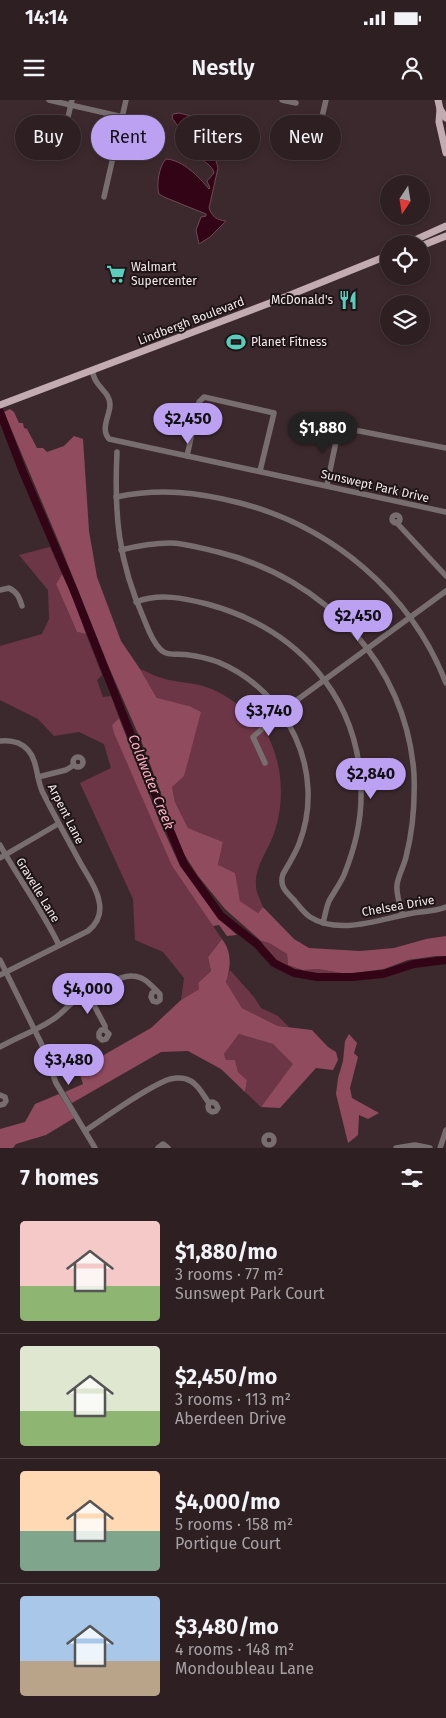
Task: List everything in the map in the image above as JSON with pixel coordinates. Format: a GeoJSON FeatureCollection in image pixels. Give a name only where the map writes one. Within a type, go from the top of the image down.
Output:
{"type":"FeatureCollection","features":[{"type":"Feature","properties":{"kind":"main road"},"geometry":{"type":"LineString","coordinates":[[438,100],[440,109],[439,122],[446,153]]}},
{"type":"Feature","properties":{"kind":"main road"},"geometry":{"type":"LineString","coordinates":[[440,109],[446,118]]}},
{"type":"Feature","properties":{"kind":"main road"},"geometry":{"type":"LineString","coordinates":[[426,235],[446,226]]}},
{"type":"Feature","properties":{"kind":"main road"},"geometry":{"type":"LineString","coordinates":[[430,242],[446,236]]}},
{"type":"Feature","properties":{"kind":"main road","name":"Lindbergh Boulevard"},"geometry":{"type":"LineString","coordinates":[[0,405],[275,301],[380,259]]}},
{"type":"Feature","properties":{"kind":"street"},"geometry":{"type":"LineString","coordinates":[[49,100],[71,103],[115,115]]}},
{"type":"Feature","properties":{"kind":"street"},"geometry":{"type":"LineString","coordinates":[[122,115],[126,100]]}},
{"type":"Feature","properties":{"kind":"street"},"geometry":{"type":"LineString","coordinates":[[282,100],[296,102]]}},
{"type":"Feature","properties":{"kind":"street"},"geometry":{"type":"LineString","coordinates":[[322,115],[326,100]]}},
{"type":"Feature","properties":{"kind":"street"},"geometry":{"type":"LineString","coordinates":[[104,197],[112,160]]}},
{"type":"Feature","properties":{"kind":"street","name":"Sunswept Park Drive"},"geometry":{"type":"LineString","coordinates":[[92,370],[96,381],[106,391],[109,398],[110,406],[105,432],[109,439],[446,512]]}},
{"type":"Feature","properties":{"kind":"street"},"geometry":{"type":"LineString","coordinates":[[187,456],[198,402],[204,397],[274,413],[260,471]]}},
{"type":"Feature","properties":{"kind":"street"},"geometry":{"type":"LineString","coordinates":[[327,485],[339,426],[446,448]]}},
{"type":"Feature","properties":{"kind":"street"},"geometry":{"type":"LineString","coordinates":[[117,452],[116,497],[121,550],[136,602],[159,649],[168,654],[189,654],[208,659],[236,670],[252,681],[282,711]]}},
{"type":"Feature","properties":{"kind":"street"},"geometry":{"type":"LineString","coordinates":[[116,497],[143,492],[181,492],[226,499],[286,518],[315,532],[355,560],[386,589],[410,617],[426,642],[446,683]]}},
{"type":"Feature","properties":{"kind":"street"},"geometry":{"type":"LineString","coordinates":[[396,522],[446,576]]}},
{"type":"Feature","properties":{"kind":"street"},"geometry":{"type":"LineString","coordinates":[[121,550],[170,543],[236,557],[260,565],[294,582],[316,597],[347,624],[366,648],[386,678],[397,701],[404,722],[412,763],[414,790],[412,827],[397,886],[403,915]]}},
{"type":"Feature","properties":{"kind":"street"},"geometry":{"type":"LineString","coordinates":[[0,590],[9,588],[15,591],[19,595],[22,606]]}},
{"type":"Feature","properties":{"kind":"street"},"geometry":{"type":"LineString","coordinates":[[264,763],[253,737],[282,711],[446,590]]}},
{"type":"Feature","properties":{"kind":"street"},"geometry":{"type":"LineString","coordinates":[[136,602],[151,598],[176,598],[199,602],[236,613],[258,623],[280,636],[306,658],[325,680],[335,696],[351,730],[358,761],[361,790],[360,813],[356,840],[341,881],[328,903],[323,923]]}},
{"type":"Feature","properties":{"kind":"street","name":"Chelsea Drive"},"geometry":{"type":"LineString","coordinates":[[282,711],[299,743],[306,767],[308,795],[302,836],[283,874],[281,883],[285,891],[307,915],[323,923],[343,925],[376,922],[446,906]]}},
{"type":"Feature","properties":{"kind":"street","name":"Arpent Lane"},"geometry":{"type":"LineString","coordinates":[[0,741],[16,742],[23,745],[31,754],[42,792],[97,893],[100,914],[92,928],[59,945]]}},
{"type":"Feature","properties":{"kind":"street"},"geometry":{"type":"LineString","coordinates":[[38,777],[66,770],[74,765]]}},
{"type":"Feature","properties":{"kind":"street"},"geometry":{"type":"LineString","coordinates":[[3,856],[58,824]]}},
{"type":"Feature","properties":{"kind":"street","name":"Gravelle Lane"},"geometry":{"type":"LineString","coordinates":[[0,845],[3,856],[42,912],[59,945]]}},
{"type":"Feature","properties":{"kind":"street"},"geometry":{"type":"LineString","coordinates":[[3,974],[59,945]]}},
{"type":"Feature","properties":{"kind":"street"},"geometry":{"type":"LineString","coordinates":[[0,960],[3,974],[41,1042],[56,1083],[96,1148]]}},
{"type":"Feature","properties":{"kind":"street"},"geometry":{"type":"LineString","coordinates":[[0,1047],[54,1019],[76,1000],[125,976],[133,976],[147,981],[155,991]]}},
{"type":"Feature","properties":{"kind":"street"},"geometry":{"type":"LineString","coordinates":[[88,994],[105,1026],[105,1030]]}},
{"type":"Feature","properties":{"kind":"street"},"geometry":{"type":"LineString","coordinates":[[85,1131],[145,1092],[169,1079],[185,1078],[198,1087],[210,1103]]}},
{"type":"Feature","properties":{"kind":"street"},"geometry":{"type":"LineString","coordinates":[[0,1095],[4,1096],[6,1101],[0,1105]]}},
{"type":"Feature","properties":{"kind":"street"},"geometry":{"type":"LineString","coordinates":[[440,1148],[446,1130]]}},
{"type":"Feature","properties":{"kind":"street"},"geometry":{"type":"LineString","coordinates":[[158,1148],[163,1144],[168,1148]]}},
{"type":"Feature","properties":{"kind":"street"},"geometry":{"type":"LineString","coordinates":[[396,1148],[415,1145],[430,1148]]}},
{"type":"Feature","properties":{"kind":"shaded area"},"geometry":{"type":"Polygon","coordinates":[[[173,114],[187,115],[175,115],[175,122],[172,118],[173,114]]]}},
{"type":"Feature","properties":{"kind":"shaded area"},"geometry":{"type":"Polygon","coordinates":[[[166,159],[178,162],[184,166],[195,174],[209,189],[207,181],[214,173],[209,165],[202,160],[220,160],[216,161],[218,168],[209,208],[215,217],[226,221],[210,237],[199,244],[196,230],[201,217],[206,216],[206,214],[159,194],[158,181],[160,171],[166,159]]]}},
{"type":"Feature","properties":{"kind":"shaded area"},"geometry":{"type":"Polygon","coordinates":[[[10,409],[14,412],[19,423],[23,423],[24,428],[27,429],[37,448],[43,448],[47,452],[64,446],[74,436],[83,439],[89,531],[97,577],[121,641],[157,698],[189,706],[201,712],[184,776],[172,787],[175,802],[188,828],[223,842],[218,865],[235,873],[240,901],[258,913],[263,907],[294,939],[309,948],[360,951],[394,948],[426,939],[446,936],[446,956],[408,960],[384,969],[347,974],[318,969],[303,970],[288,965],[287,954],[269,943],[261,941],[225,909],[198,876],[184,854],[163,806],[161,793],[142,743],[4,412],[10,409]]]}},
{"type":"Feature","properties":{"kind":"shaded area"},"geometry":{"type":"Polygon","coordinates":[[[50,547],[62,574],[56,584],[77,632],[86,634],[102,675],[97,680],[103,697],[111,696],[119,718],[112,725],[172,866],[222,939],[208,957],[211,971],[198,983],[199,989],[181,1000],[184,978],[163,952],[135,940],[133,899],[80,783],[111,768],[104,744],[79,732],[54,736],[38,719],[0,700],[0,646],[42,634],[49,619],[48,590],[19,555],[50,547]]]}},
{"type":"Feature","properties":{"kind":"shaded area"},"geometry":{"type":"Polygon","coordinates":[[[62,574],[71,592],[86,634],[77,632],[56,584],[62,574]]]}},
{"type":"Feature","properties":{"kind":"shaded area"},"geometry":{"type":"Polygon","coordinates":[[[140,669],[172,681],[213,689],[237,704],[255,719],[264,729],[270,741],[279,768],[281,795],[280,809],[273,836],[257,873],[256,889],[263,907],[258,913],[240,901],[234,873],[218,866],[223,842],[188,828],[175,802],[172,787],[189,706],[158,699],[140,669]]]}},
{"type":"Feature","properties":{"kind":"shaded area"},"geometry":{"type":"Polygon","coordinates":[[[119,718],[159,820],[180,866],[219,919],[237,935],[227,936],[219,925],[213,926],[172,866],[114,733],[112,725],[119,718]]]}},
{"type":"Feature","properties":{"kind":"shaded area"},"geometry":{"type":"Polygon","coordinates":[[[222,939],[228,949],[230,960],[226,982],[242,1008],[278,1026],[312,1030],[328,1047],[336,1052],[338,1060],[333,1070],[316,1068],[280,1108],[261,1107],[293,1064],[273,1044],[239,1034],[224,1054],[226,1060],[235,1060],[238,1072],[247,1080],[245,1092],[221,1069],[188,1051],[161,1052],[72,1103],[65,1092],[83,1084],[77,1065],[102,1056],[151,1028],[181,1000],[199,989],[198,983],[211,971],[208,957],[222,939]]]}},
{"type":"Feature","properties":{"kind":"shaded area"},"geometry":{"type":"Polygon","coordinates":[[[261,941],[269,943],[287,954],[288,965],[303,970],[318,969],[347,974],[310,974],[287,968],[268,953],[261,941]]]}},
{"type":"Feature","properties":{"kind":"shaded area"},"geometry":{"type":"Polygon","coordinates":[[[230,970],[254,997],[261,1008],[278,1016],[289,1027],[278,1026],[242,1008],[226,982],[230,970]]]}},
{"type":"Feature","properties":{"kind":"shaded area"},"geometry":{"type":"Polygon","coordinates":[[[239,1034],[273,1044],[294,1064],[261,1107],[245,1092],[247,1080],[238,1072],[235,1060],[226,1060],[224,1054],[239,1034]]]}},
{"type":"Feature","properties":{"kind":"shaded area"},"geometry":{"type":"Polygon","coordinates":[[[349,1034],[357,1043],[354,1053],[358,1057],[350,1088],[352,1098],[379,1113],[368,1119],[359,1115],[358,1135],[348,1143],[336,1094],[345,1041],[349,1034]]]}},
{"type":"Feature","properties":{"kind":"shaded area"},"geometry":{"type":"Polygon","coordinates":[[[59,1094],[74,1118],[46,1135],[16,1144],[13,1148],[0,1148],[0,1129],[25,1122],[35,1104],[59,1094]]]}},
{"type":"Feature","properties":{"kind":"waterway","name":"Coldwater Creek"},"geometry":{"type":"LineString","coordinates":[[0,412],[184,864],[221,916],[257,944],[274,963],[294,973],[317,977],[352,977],[383,974],[414,964],[446,960]]}},
{"type":"Feature","properties":{"kind":"place","name":"Walmart Supercenter"},"geometry":{"type":"Point","coordinates":[116,274]}},
{"type":"Feature","properties":{"kind":"place","name":"McDonald's"},"geometry":{"type":"Point","coordinates":[348,300]}},
{"type":"Feature","properties":{"kind":"place","name":"Planet Fitness"},"geometry":{"type":"Point","coordinates":[236,342]}}]}
